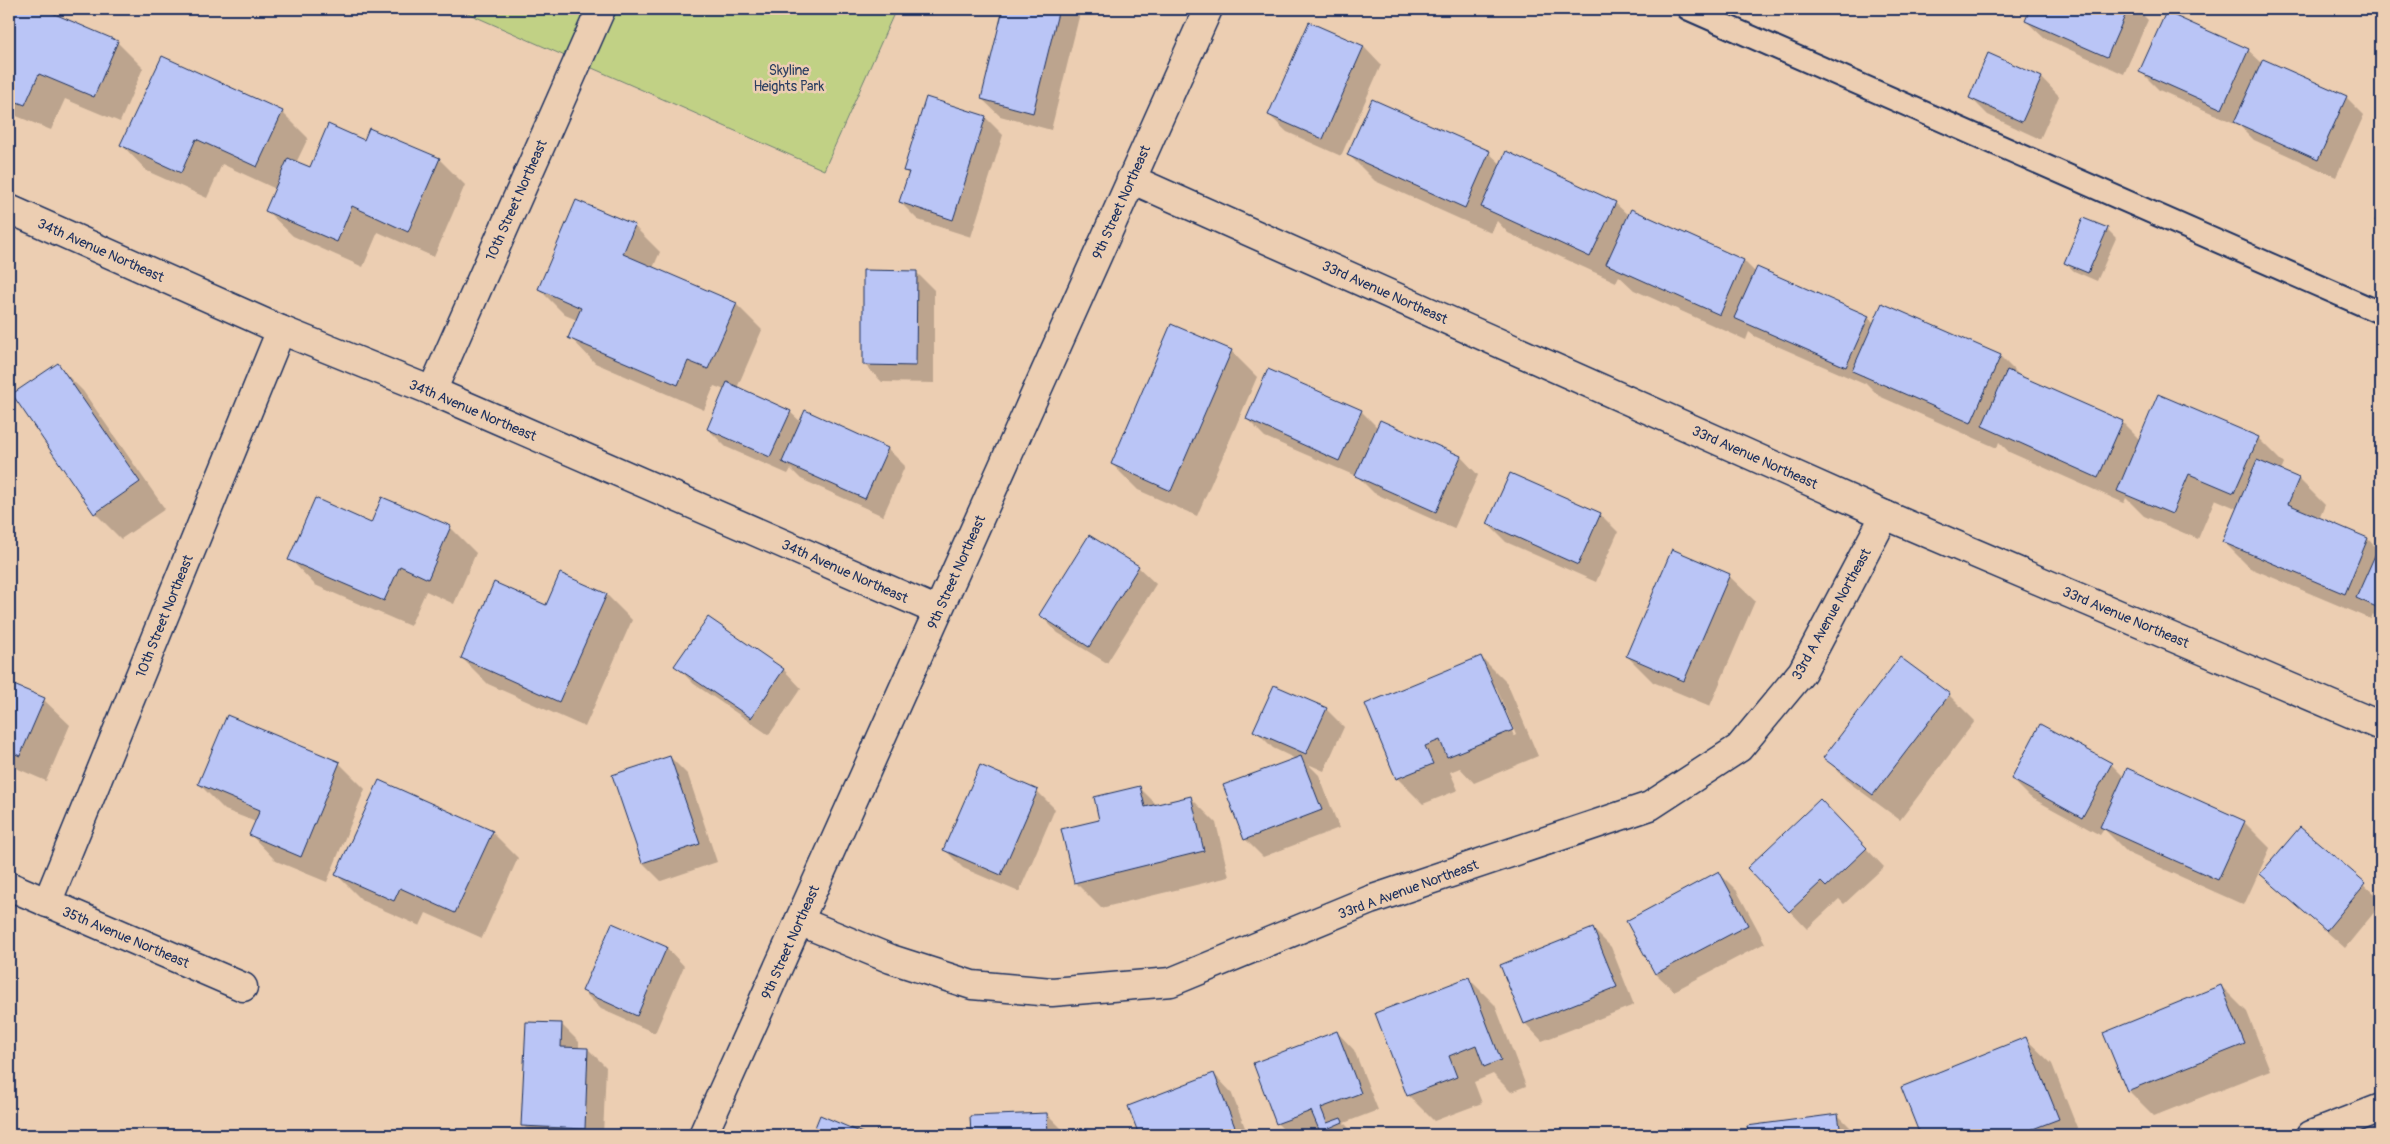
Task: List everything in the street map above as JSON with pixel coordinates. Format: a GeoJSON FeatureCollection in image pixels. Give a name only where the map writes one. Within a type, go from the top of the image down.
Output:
{"type":"FeatureCollection","features":[{"type":"Feature","properties":{"kind":"street","name":"10th Street Northeast"},"geometry":{"type":"LineString","coordinates":[[432,391],[601,9]]}},
{"type":"Feature","properties":{"kind":"street","name":"9th Street Northeast"},"geometry":{"type":"LineString","coordinates":[[703,1135],[1208,9]]}},
{"type":"Feature","properties":{"kind":"street","name":"33rd Avenue Northeast"},"geometry":{"type":"LineString","coordinates":[[1131,179],[1885,515],[2381,726]]}},
{"type":"Feature","properties":{"kind":"street","name":"34th Avenue Northeast"},"geometry":{"type":"LineString","coordinates":[[9,209],[281,330],[432,391],[938,611]]}},
{"type":"Feature","properties":{"kind":"street","name":"10th Street Northeast"},"geometry":{"type":"LineString","coordinates":[[47,903],[281,330]]}},
{"type":"Feature","properties":{"kind":"street","name":"33rd A Avenue Northeast"},"geometry":{"type":"LineString","coordinates":[[799,921],[891,959],[972,985],[1052,992],[1171,982],[1370,900],[1650,806],[1739,748],[1802,672],[1885,515]]}},
{"type":"Feature","properties":{"kind":"street","name":"35th Avenue Northeast"},"geometry":{"type":"LineString","coordinates":[[9,886],[243,987]]}},
{"type":"Feature","properties":{"kind":"street"},"geometry":{"type":"LineString","coordinates":[[2310,1135],[2381,1108]]}},
{"type":"Feature","properties":{"kind":"lane"},"geometry":{"type":"LineString","coordinates":[[1688,9],[2381,313]]}},
{"type":"Feature","properties":{"kind":"green space","name":"Skyline Heights Park"},"geometry":{"type":"Polygon","coordinates":[[[458,9],[896,9],[824,170],[458,9]]]}},
{"type":"Feature","properties":{"kind":"building"},"geometry":{"type":"Polygon","coordinates":[[[9,9],[43,9],[118,41],[94,97],[39,74],[25,105],[9,99],[9,9]]]}},
{"type":"Feature","properties":{"kind":"building"},"geometry":{"type":"Polygon","coordinates":[[[1003,9],[1059,9],[1033,113],[981,99],[1003,9]]]}},
{"type":"Feature","properties":{"kind":"building"},"geometry":{"type":"Polygon","coordinates":[[[2030,9],[2128,9],[2107,57],[2025,21],[2030,9]]]}},
{"type":"Feature","properties":{"kind":"building"},"geometry":{"type":"Polygon","coordinates":[[[2166,12],[2249,49],[2222,109],[2139,72],[2166,12]]]}},
{"type":"Feature","properties":{"kind":"building"},"geometry":{"type":"Polygon","coordinates":[[[1309,22],[1364,46],[1323,139],[1268,115],[1309,22]]]}},
{"type":"Feature","properties":{"kind":"building"},"geometry":{"type":"Polygon","coordinates":[[[1988,53],[2042,77],[2022,122],[1969,98],[1988,53]]]}},
{"type":"Feature","properties":{"kind":"building"},"geometry":{"type":"Polygon","coordinates":[[[162,56],[283,111],[257,167],[196,139],[181,173],[120,145],[162,56]]]}},
{"type":"Feature","properties":{"kind":"building"},"geometry":{"type":"Polygon","coordinates":[[[2263,59],[2347,96],[2318,160],[2234,122],[2263,59]]]}},
{"type":"Feature","properties":{"kind":"building"},"geometry":{"type":"Polygon","coordinates":[[[926,97],[986,116],[953,220],[899,202],[909,172],[903,171],[926,97]]]}},
{"type":"Feature","properties":{"kind":"building"},"geometry":{"type":"Polygon","coordinates":[[[1372,99],[1490,151],[1465,208],[1347,155],[1372,99]]]}},
{"type":"Feature","properties":{"kind":"building"},"geometry":{"type":"Polygon","coordinates":[[[328,124],[364,140],[369,128],[440,158],[408,232],[352,206],[337,242],[265,211],[288,158],[310,167],[328,124]]]}},
{"type":"Feature","properties":{"kind":"building"},"geometry":{"type":"Polygon","coordinates":[[[1506,151],[1616,202],[1590,257],[1481,207],[1506,151]]]}},
{"type":"Feature","properties":{"kind":"building"},"geometry":{"type":"Polygon","coordinates":[[[576,200],[635,225],[623,254],[737,303],[708,369],[688,361],[678,385],[568,338],[581,308],[538,289],[576,200]]]}},
{"type":"Feature","properties":{"kind":"building"},"geometry":{"type":"Polygon","coordinates":[[[2381,208],[2381,223],[2375,221],[2381,208]]]}},
{"type":"Feature","properties":{"kind":"building"},"geometry":{"type":"Polygon","coordinates":[[[1631,209],[1744,260],[1720,315],[1606,264],[1631,209]]]}},
{"type":"Feature","properties":{"kind":"building"},"geometry":{"type":"Polygon","coordinates":[[[2083,218],[2108,228],[2088,273],[2064,263],[2083,218]]]}},
{"type":"Feature","properties":{"kind":"building"},"geometry":{"type":"Polygon","coordinates":[[[1757,267],[1869,316],[1846,367],[1734,318],[1757,267]]]}},
{"type":"Feature","properties":{"kind":"building"},"geometry":{"type":"Polygon","coordinates":[[[863,270],[917,271],[916,366],[863,365],[863,270]]]}},
{"type":"Feature","properties":{"kind":"building"},"geometry":{"type":"Polygon","coordinates":[[[1882,303],[2001,355],[1971,423],[1852,371],[1882,303]]]}},
{"type":"Feature","properties":{"kind":"building"},"geometry":{"type":"Polygon","coordinates":[[[1171,324],[1232,350],[1171,491],[1111,464],[1171,324]]]}},
{"type":"Feature","properties":{"kind":"building"},"geometry":{"type":"Polygon","coordinates":[[[58,363],[140,482],[94,514],[12,394],[58,363]]]}},
{"type":"Feature","properties":{"kind":"building"},"geometry":{"type":"Polygon","coordinates":[[[1268,369],[1362,410],[1339,461],[1246,419],[1268,369]]]}},
{"type":"Feature","properties":{"kind":"building"},"geometry":{"type":"Polygon","coordinates":[[[2007,370],[2123,421],[2098,478],[1982,426],[2007,370]]]}},
{"type":"Feature","properties":{"kind":"building"},"geometry":{"type":"Polygon","coordinates":[[[727,382],[791,411],[770,457],[707,429],[727,382]]]}},
{"type":"Feature","properties":{"kind":"building"},"geometry":{"type":"Polygon","coordinates":[[[2158,394],[2259,437],[2234,493],[2189,474],[2172,514],[2117,491],[2158,394]]]}},
{"type":"Feature","properties":{"kind":"building"},"geometry":{"type":"Polygon","coordinates":[[[805,410],[888,448],[865,499],[782,462],[805,410]]]}},
{"type":"Feature","properties":{"kind":"building"},"geometry":{"type":"Polygon","coordinates":[[[1380,420],[1461,456],[1436,512],[1355,476],[1380,420]]]}},
{"type":"Feature","properties":{"kind":"building"},"geometry":{"type":"Polygon","coordinates":[[[2257,460],[2299,478],[2288,504],[2368,538],[2345,594],[2222,542],[2257,460]]]}},
{"type":"Feature","properties":{"kind":"building"},"geometry":{"type":"Polygon","coordinates":[[[1510,473],[1601,513],[1578,565],[1487,524],[1510,473]]]}},
{"type":"Feature","properties":{"kind":"building"},"geometry":{"type":"Polygon","coordinates":[[[382,497],[451,526],[428,579],[400,566],[384,601],[288,560],[315,498],[371,523],[382,497]]]}},
{"type":"Feature","properties":{"kind":"building"},"geometry":{"type":"Polygon","coordinates":[[[1089,535],[1139,566],[1089,647],[1039,615],[1089,535]]]}},
{"type":"Feature","properties":{"kind":"building"},"geometry":{"type":"Polygon","coordinates":[[[2381,545],[2381,609],[2356,598],[2381,545]]]}},
{"type":"Feature","properties":{"kind":"building"},"geometry":{"type":"Polygon","coordinates":[[[1672,549],[1730,574],[1684,681],[1626,656],[1672,549]]]}},
{"type":"Feature","properties":{"kind":"building"},"geometry":{"type":"Polygon","coordinates":[[[560,573],[607,594],[559,702],[461,658],[494,582],[546,605],[560,573]]]}},
{"type":"Feature","properties":{"kind":"building"},"geometry":{"type":"Polygon","coordinates":[[[708,617],[784,669],[751,718],[674,666],[708,617]]]}},
{"type":"Feature","properties":{"kind":"building"},"geometry":{"type":"Polygon","coordinates":[[[1481,656],[1513,730],[1447,757],[1440,740],[1425,746],[1433,764],[1396,779],[1365,704],[1481,656]]]}},
{"type":"Feature","properties":{"kind":"building"},"geometry":{"type":"Polygon","coordinates":[[[1900,657],[1950,694],[1873,795],[1823,758],[1900,657]]]}},
{"type":"Feature","properties":{"kind":"building"},"geometry":{"type":"Polygon","coordinates":[[[9,683],[45,698],[20,756],[9,751],[9,683]]]}},
{"type":"Feature","properties":{"kind":"building"},"geometry":{"type":"Polygon","coordinates":[[[1274,685],[1327,708],[1306,754],[1253,731],[1274,685]]]}},
{"type":"Feature","properties":{"kind":"building"},"geometry":{"type":"Polygon","coordinates":[[[227,715],[340,762],[301,857],[249,835],[260,810],[198,784],[227,715]]]}},
{"type":"Feature","properties":{"kind":"building"},"geometry":{"type":"Polygon","coordinates":[[[2040,724],[2112,763],[2082,818],[2011,779],[2040,724]]]}},
{"type":"Feature","properties":{"kind":"building"},"geometry":{"type":"Polygon","coordinates":[[[670,756],[700,844],[642,863],[612,775],[670,756]]]}},
{"type":"Feature","properties":{"kind":"building"},"geometry":{"type":"Polygon","coordinates":[[[1301,756],[1322,810],[1244,840],[1223,785],[1301,756]]]}},
{"type":"Feature","properties":{"kind":"building"},"geometry":{"type":"Polygon","coordinates":[[[980,765],[1038,790],[1001,875],[943,850],[980,765]]]}},
{"type":"Feature","properties":{"kind":"building"},"geometry":{"type":"Polygon","coordinates":[[[2127,768],[2245,821],[2218,880],[2100,827],[2127,768]]]}},
{"type":"Feature","properties":{"kind":"building"},"geometry":{"type":"Polygon","coordinates":[[[379,780],[493,831],[455,913],[400,888],[394,901],[335,875],[379,780]]]}},
{"type":"Feature","properties":{"kind":"building"},"geometry":{"type":"Polygon","coordinates":[[[1140,786],[1145,807],[1191,796],[1204,851],[1074,883],[1061,829],[1099,820],[1094,797],[1140,786]]]}},
{"type":"Feature","properties":{"kind":"building"},"geometry":{"type":"Polygon","coordinates":[[[1820,799],[1867,848],[1826,887],[1821,882],[1789,912],[1747,868],[1820,799]]]}},
{"type":"Feature","properties":{"kind":"building"},"geometry":{"type":"Polygon","coordinates":[[[2300,827],[2366,883],[2326,931],[2260,874],[2300,827]]]}},
{"type":"Feature","properties":{"kind":"building"},"geometry":{"type":"Polygon","coordinates":[[[1719,871],[1748,925],[1655,974],[1626,921],[1719,871]]]}},
{"type":"Feature","properties":{"kind":"building"},"geometry":{"type":"Polygon","coordinates":[[[612,923],[667,947],[637,1016],[582,991],[612,923]]]}},
{"type":"Feature","properties":{"kind":"building"},"geometry":{"type":"Polygon","coordinates":[[[1593,928],[1617,987],[1524,1024],[1500,965],[1593,928]]]}},
{"type":"Feature","properties":{"kind":"building"},"geometry":{"type":"Polygon","coordinates":[[[1469,977],[1501,1060],[1484,1067],[1476,1045],[1449,1056],[1457,1077],[1407,1096],[1375,1013],[1469,977]]]}},
{"type":"Feature","properties":{"kind":"building"},"geometry":{"type":"Polygon","coordinates":[[[2221,985],[2245,1044],[2127,1091],[2103,1033],[2221,985]]]}},
{"type":"Feature","properties":{"kind":"building"},"geometry":{"type":"Polygon","coordinates":[[[526,1022],[562,1023],[561,1047],[588,1048],[585,1129],[521,1126],[526,1022]]]}},
{"type":"Feature","properties":{"kind":"building"},"geometry":{"type":"Polygon","coordinates":[[[1337,1031],[1361,1093],[1321,1108],[1327,1123],[1341,1118],[1343,1122],[1320,1132],[1311,1111],[1276,1124],[1253,1063],[1337,1031]]]}},
{"type":"Feature","properties":{"kind":"building"},"geometry":{"type":"Polygon","coordinates":[[[2026,1037],[2059,1119],[2017,1135],[1920,1135],[1901,1087],[2026,1037]]]}},
{"type":"Feature","properties":{"kind":"building"},"geometry":{"type":"Polygon","coordinates":[[[1214,1073],[1238,1135],[1139,1135],[1128,1106],[1214,1073]]]}},
{"type":"Feature","properties":{"kind":"building"},"geometry":{"type":"Polygon","coordinates":[[[1047,1113],[1048,1135],[971,1135],[970,1116],[1047,1113]]]}},
{"type":"Feature","properties":{"kind":"building"},"geometry":{"type":"Polygon","coordinates":[[[1838,1114],[1841,1135],[1749,1135],[1747,1126],[1838,1114]]]}},
{"type":"Feature","properties":{"kind":"building"},"geometry":{"type":"Polygon","coordinates":[[[820,1115],[867,1135],[812,1135],[820,1115]]]}},
{"type":"Feature","properties":{"kind":"building"},"geometry":{"type":"Polygon","coordinates":[[[213,1130],[224,1135],[210,1135],[213,1130]]]}}]}
